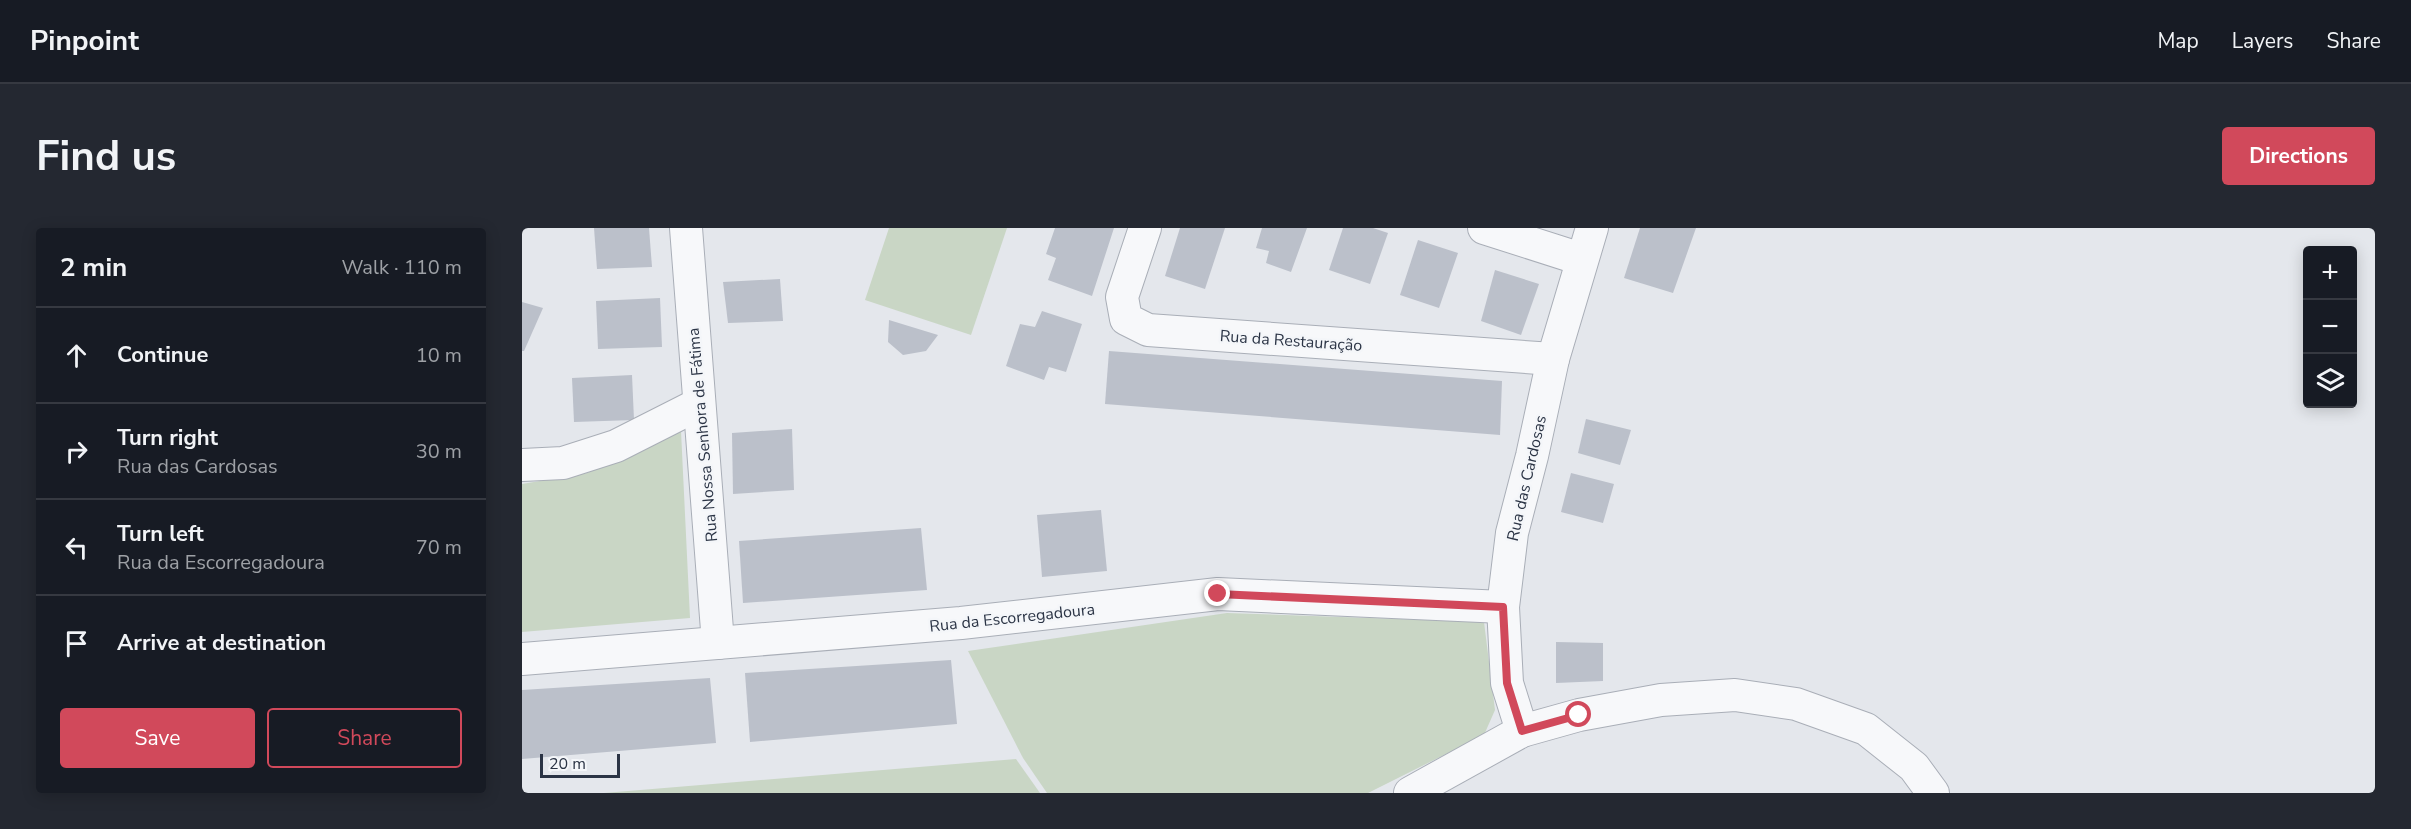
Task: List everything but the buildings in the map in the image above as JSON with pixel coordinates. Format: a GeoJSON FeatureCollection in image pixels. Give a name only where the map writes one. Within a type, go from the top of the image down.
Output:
{"type":"FeatureCollection","features":[{"type":"Feature","properties":{"kind":"street","name":"Rua Nossa Senhora de Fátima"},"geometry":{"type":"LineString","coordinates":[[686,228],[718,643]]}},
{"type":"Feature","properties":{"kind":"street","name":"Rua da Restauração"},"geometry":{"type":"LineString","coordinates":[[1145,228],[1122,297],[1126,319],[1148,330],[1553,359]]}},
{"type":"Feature","properties":{"kind":"street"},"geometry":{"type":"LineString","coordinates":[[1484,228],[1581,259]]}},
{"type":"Feature","properties":{"kind":"street","name":"Rua das Cardosas"},"geometry":{"type":"LineString","coordinates":[[1522,731],[1507,683],[1503,607],[1512,533],[1532,456],[1553,359],[1581,259],[1593,228]]}},
{"type":"Feature","properties":{"kind":"street"},"geometry":{"type":"LineString","coordinates":[[522,465],[563,463],[616,446],[699,404]]}},
{"type":"Feature","properties":{"kind":"street","name":"Rua da Escorregadoura"},"geometry":{"type":"LineString","coordinates":[[522,659],[961,623],[1218,594],[1503,607]]}},
{"type":"Feature","properties":{"kind":"street"},"geometry":{"type":"LineString","coordinates":[[1410,793],[1522,731],[1579,715],[1661,700],[1735,695],[1796,704],[1866,729],[1914,767],[1933,793]]}},
{"type":"Feature","properties":{"kind":"green space"},"geometry":{"type":"Polygon","coordinates":[[[889,228],[1007,228],[971,335],[865,300],[889,228]]]}},
{"type":"Feature","properties":{"kind":"green space"},"geometry":{"type":"Polygon","coordinates":[[[681,431],[690,618],[522,632],[522,484],[587,473],[681,431]]]}},
{"type":"Feature","properties":{"kind":"green space"},"geometry":{"type":"Polygon","coordinates":[[[1227,613],[1484,622],[1495,710],[1484,735],[1368,793],[1047,793],[1023,758],[968,651],[1227,613]]]}},
{"type":"Feature","properties":{"kind":"green space"},"geometry":{"type":"Polygon","coordinates":[[[1016,759],[1040,793],[604,793],[1016,759]]]}},
{"type":"Feature","properties":{"kind":"route"},"geometry":{"type":"LineString","coordinates":[[1218,594],[1503,607],[1507,683],[1522,731],[1579,715]]}}]}
